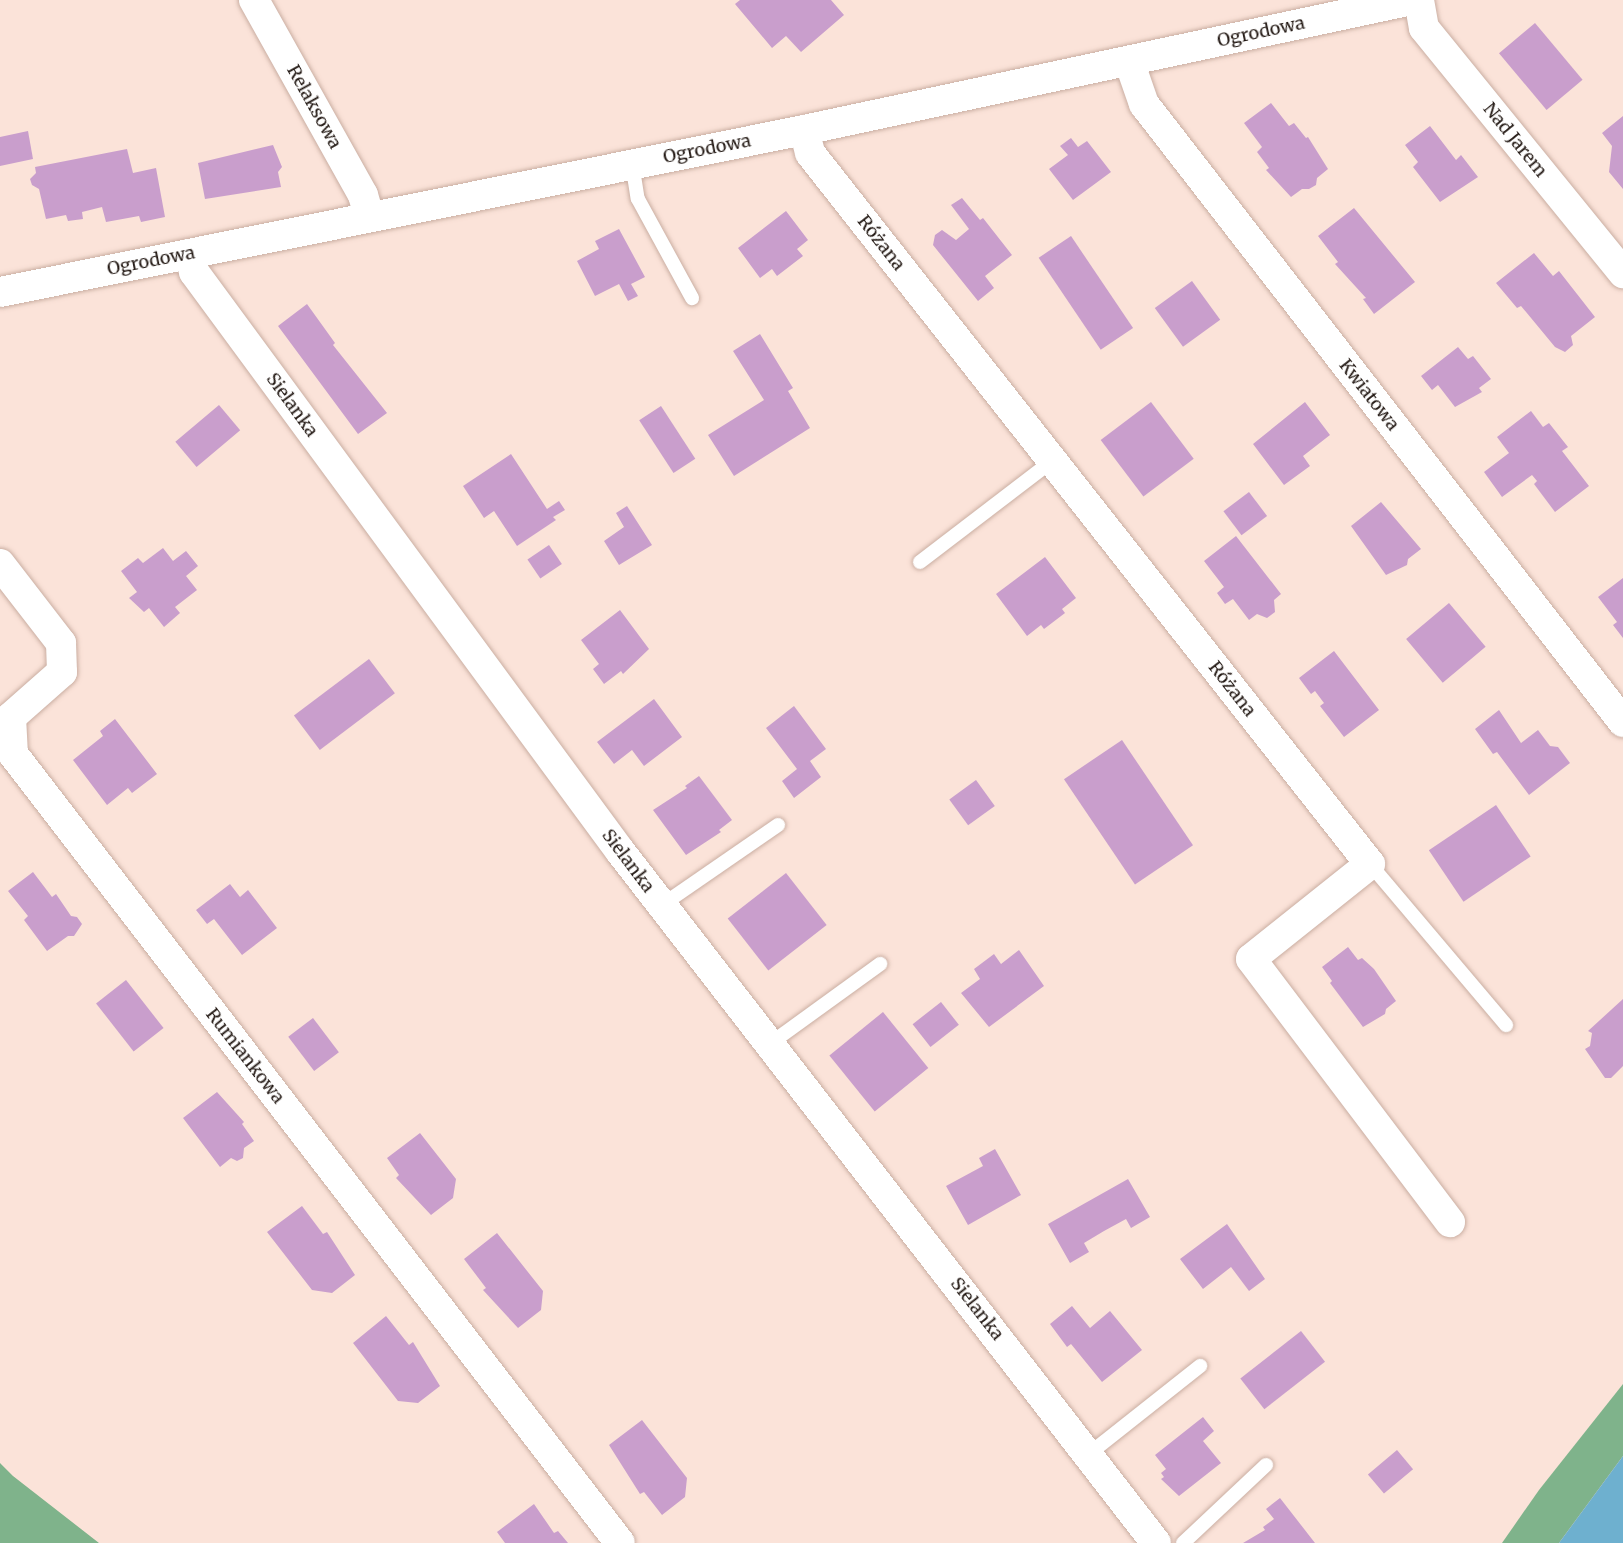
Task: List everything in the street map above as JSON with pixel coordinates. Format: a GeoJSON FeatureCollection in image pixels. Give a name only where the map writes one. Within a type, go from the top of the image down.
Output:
{"type":"FeatureCollection","features":[{"type":"Feature","properties":{"kind":"street","name":"Relaksowa"},"geometry":{"type":"LineString","coordinates":[[254,0],[363,195],[369,216]]}},
{"type":"Feature","properties":{"kind":"street","name":"Ogrodowa"},"geometry":{"type":"LineString","coordinates":[[0,292],[632,163],[804,131],[1412,0]]}},
{"type":"Feature","properties":{"kind":"street","name":"Nad Jarem"},"geometry":{"type":"LineString","coordinates":[[1419,0],[1424,28],[1623,273]]}},
{"type":"Feature","properties":{"kind":"street","name":"Kwiatowa"},"geometry":{"type":"LineString","coordinates":[[1129,61],[1144,104],[1619,707]]}},
{"type":"Feature","properties":{"kind":"street","name":"Różana"},"geometry":{"type":"LineString","coordinates":[[804,131],[810,153],[1370,864]]}},
{"type":"Feature","properties":{"kind":"street","name":"Sielanka"},"geometry":{"type":"LineString","coordinates":[[189,254],[194,272],[663,905],[1156,1543]]}},
{"type":"Feature","properties":{"kind":"street","name":"Rumiankowa"},"geometry":{"type":"LineString","coordinates":[[0,564],[61,643],[62,672],[11,717],[13,754],[620,1543]]}},
{"type":"Feature","properties":{"kind":"street"},"geometry":{"type":"LineString","coordinates":[[1370,864],[1251,959],[1450,1222]]}},
{"type":"Feature","properties":{"kind":"lane"},"geometry":{"type":"LineString","coordinates":[[632,163],[638,200],[692,298]]}},
{"type":"Feature","properties":{"kind":"lane"},"geometry":{"type":"LineString","coordinates":[[920,562],[1052,461]]}},
{"type":"Feature","properties":{"kind":"lane"},"geometry":{"type":"LineString","coordinates":[[663,905],[778,825]]}},
{"type":"Feature","properties":{"kind":"lane"},"geometry":{"type":"LineString","coordinates":[[1370,864],[1506,1025]]}},
{"type":"Feature","properties":{"kind":"lane"},"geometry":{"type":"LineString","coordinates":[[771,1043],[880,964]]}},
{"type":"Feature","properties":{"kind":"lane"},"geometry":{"type":"LineString","coordinates":[[1089,1454],[1200,1366]]}},
{"type":"Feature","properties":{"kind":"lane"},"geometry":{"type":"LineString","coordinates":[[1183,1543],[1266,1465]]}},
{"type":"Feature","properties":{"kind":"green space"},"geometry":{"type":"Polygon","coordinates":[[[1623,1384],[1623,1456],[1559,1543],[1502,1543],[1539,1490],[1623,1384]]]}},
{"type":"Feature","properties":{"kind":"green space"},"geometry":{"type":"Polygon","coordinates":[[[0,1463],[13,1476],[99,1543],[0,1543],[0,1463]]]}},
{"type":"Feature","properties":{"kind":"water"},"geometry":{"type":"Polygon","coordinates":[[[1623,1456],[1623,1543],[1559,1543],[1623,1456]]]}},
{"type":"Feature","properties":{"kind":"building"},"geometry":{"type":"Polygon","coordinates":[[[740,0],[831,0],[844,15],[801,52],[786,36],[772,48],[735,4],[740,0]]]}},
{"type":"Feature","properties":{"kind":"building"},"geometry":{"type":"Polygon","coordinates":[[[1535,23],[1583,80],[1547,110],[1499,53],[1535,23]]]}},
{"type":"Feature","properties":{"kind":"building"},"geometry":{"type":"Polygon","coordinates":[[[1271,103],[1289,126],[1294,123],[1306,138],[1308,137],[1328,169],[1317,178],[1316,185],[1302,189],[1291,197],[1266,170],[1269,168],[1257,152],[1262,147],[1244,123],[1271,103]]]}},
{"type":"Feature","properties":{"kind":"building"},"geometry":{"type":"Polygon","coordinates":[[[1623,116],[1623,189],[1609,172],[1612,146],[1602,133],[1623,116]]]}},
{"type":"Feature","properties":{"kind":"building"},"geometry":{"type":"Polygon","coordinates":[[[1430,126],[1456,160],[1461,155],[1478,177],[1440,202],[1413,167],[1418,162],[1405,145],[1430,126]]]}},
{"type":"Feature","properties":{"kind":"building"},"geometry":{"type":"Polygon","coordinates":[[[28,131],[33,159],[0,166],[0,137],[28,131]]]}},
{"type":"Feature","properties":{"kind":"building"},"geometry":{"type":"Polygon","coordinates":[[[1071,138],[1078,147],[1087,141],[1111,172],[1073,200],[1049,169],[1068,155],[1060,146],[1071,138]]]}},
{"type":"Feature","properties":{"kind":"building"},"geometry":{"type":"Polygon","coordinates":[[[273,145],[282,167],[278,172],[281,187],[205,199],[198,163],[273,145]]]}},
{"type":"Feature","properties":{"kind":"building"},"geometry":{"type":"Polygon","coordinates":[[[127,149],[133,173],[156,168],[165,217],[141,222],[139,216],[106,222],[102,207],[82,212],[83,219],[68,221],[66,215],[46,219],[39,189],[32,185],[30,179],[36,173],[35,167],[127,149]]]}},
{"type":"Feature","properties":{"kind":"building"},"geometry":{"type":"Polygon","coordinates":[[[962,198],[980,220],[983,218],[1012,255],[985,276],[994,288],[978,301],[933,245],[935,235],[942,230],[956,240],[969,229],[951,205],[962,198]]]}},
{"type":"Feature","properties":{"kind":"building"},"geometry":{"type":"Polygon","coordinates":[[[1354,208],[1415,282],[1374,314],[1363,299],[1366,298],[1335,264],[1338,262],[1318,236],[1354,208]]]}},
{"type":"Feature","properties":{"kind":"building"},"geometry":{"type":"Polygon","coordinates":[[[786,211],[808,240],[797,249],[803,256],[777,276],[772,269],[760,278],[738,248],[786,211]]]}},
{"type":"Feature","properties":{"kind":"building"},"geometry":{"type":"Polygon","coordinates":[[[619,229],[645,277],[631,284],[638,296],[628,301],[619,284],[595,296],[577,261],[599,249],[595,241],[619,229]]]}},
{"type":"Feature","properties":{"kind":"building"},"geometry":{"type":"Polygon","coordinates":[[[1071,236],[1133,328],[1101,350],[1039,258],[1071,236]]]}},
{"type":"Feature","properties":{"kind":"building"},"geometry":{"type":"Polygon","coordinates":[[[1534,253],[1553,276],[1559,271],[1595,317],[1571,336],[1573,345],[1565,352],[1555,347],[1521,306],[1517,308],[1496,283],[1534,253]]]}},
{"type":"Feature","properties":{"kind":"building"},"geometry":{"type":"Polygon","coordinates":[[[1192,281],[1220,320],[1183,347],[1155,308],[1192,281]]]}},
{"type":"Feature","properties":{"kind":"building"},"geometry":{"type":"Polygon","coordinates":[[[307,304],[335,343],[333,345],[387,413],[358,434],[278,326],[307,304]]]}},
{"type":"Feature","properties":{"kind":"building"},"geometry":{"type":"Polygon","coordinates":[[[760,334],[793,388],[788,391],[810,428],[734,476],[708,435],[764,400],[733,351],[760,334]]]}},
{"type":"Feature","properties":{"kind":"building"},"geometry":{"type":"Polygon","coordinates":[[[1458,347],[1468,359],[1473,356],[1491,379],[1479,388],[1482,392],[1455,407],[1438,385],[1432,390],[1421,376],[1458,347]]]}},
{"type":"Feature","properties":{"kind":"building"},"geometry":{"type":"Polygon","coordinates":[[[1151,402],[1194,459],[1143,497],[1101,440],[1151,402]]]}},
{"type":"Feature","properties":{"kind":"building"},"geometry":{"type":"Polygon","coordinates":[[[1305,402],[1330,435],[1303,456],[1310,466],[1284,485],[1253,444],[1305,402]]]}},
{"type":"Feature","properties":{"kind":"building"},"geometry":{"type":"Polygon","coordinates":[[[219,405],[240,430],[197,467],[175,442],[219,405]]]}},
{"type":"Feature","properties":{"kind":"building"},"geometry":{"type":"Polygon","coordinates":[[[661,406],[695,459],[674,473],[639,420],[661,406]]]}},
{"type":"Feature","properties":{"kind":"building"},"geometry":{"type":"Polygon","coordinates":[[[1531,411],[1543,427],[1549,423],[1568,447],[1562,451],[1589,486],[1555,512],[1534,484],[1537,481],[1532,475],[1502,497],[1484,472],[1509,453],[1497,437],[1531,411]]]}},
{"type":"Feature","properties":{"kind":"building"},"geometry":{"type":"Polygon","coordinates":[[[511,454],[547,509],[559,501],[565,510],[553,517],[556,520],[517,546],[494,511],[484,518],[463,486],[511,454]]]}},
{"type":"Feature","properties":{"kind":"building"},"geometry":{"type":"Polygon","coordinates":[[[1249,492],[1267,516],[1241,535],[1223,511],[1249,492]]]}},
{"type":"Feature","properties":{"kind":"building"},"geometry":{"type":"Polygon","coordinates":[[[1381,502],[1421,549],[1408,559],[1407,565],[1386,575],[1351,526],[1381,502]]]}},
{"type":"Feature","properties":{"kind":"building"},"geometry":{"type":"Polygon","coordinates":[[[627,506],[652,545],[619,565],[604,541],[624,527],[616,513],[627,506]]]}},
{"type":"Feature","properties":{"kind":"building"},"geometry":{"type":"Polygon","coordinates":[[[1236,536],[1281,594],[1274,600],[1275,612],[1267,618],[1257,614],[1249,620],[1233,599],[1225,604],[1217,593],[1224,587],[1204,561],[1236,536]]]}},
{"type":"Feature","properties":{"kind":"building"},"geometry":{"type":"Polygon","coordinates":[[[549,545],[562,564],[540,579],[527,560],[549,545]]]}},
{"type":"Feature","properties":{"kind":"building"},"geometry":{"type":"Polygon","coordinates":[[[163,548],[173,561],[186,551],[198,566],[186,576],[197,590],[175,607],[180,613],[164,627],[149,608],[144,612],[129,598],[137,592],[121,571],[138,558],[143,563],[163,548]]]}},
{"type":"Feature","properties":{"kind":"building"},"geometry":{"type":"Polygon","coordinates":[[[1045,557],[1076,598],[1062,609],[1065,613],[1044,629],[1041,625],[1027,636],[996,594],[1045,557]]]}},
{"type":"Feature","properties":{"kind":"building"},"geometry":{"type":"Polygon","coordinates":[[[1623,578],[1623,638],[1613,625],[1617,622],[1598,597],[1623,578]]]}},
{"type":"Feature","properties":{"kind":"building"},"geometry":{"type":"Polygon","coordinates":[[[1449,603],[1486,647],[1443,683],[1406,639],[1449,603]]]}},
{"type":"Feature","properties":{"kind":"building"},"geometry":{"type":"Polygon","coordinates":[[[620,610],[649,649],[623,674],[621,671],[604,684],[593,669],[599,664],[581,640],[620,610]]]}},
{"type":"Feature","properties":{"kind":"building"},"geometry":{"type":"Polygon","coordinates":[[[1334,651],[1379,710],[1344,737],[1320,706],[1324,703],[1315,691],[1311,694],[1299,678],[1334,651]]]}},
{"type":"Feature","properties":{"kind":"building"},"geometry":{"type":"Polygon","coordinates":[[[369,659],[395,693],[320,750],[294,716],[369,659]]]}},
{"type":"Feature","properties":{"kind":"building"},"geometry":{"type":"Polygon","coordinates":[[[654,699],[682,737],[644,766],[632,750],[614,764],[597,742],[654,699]]]}},
{"type":"Feature","properties":{"kind":"building"},"geometry":{"type":"Polygon","coordinates":[[[794,706],[826,749],[810,761],[821,777],[794,798],[782,781],[797,769],[766,728],[794,706]]]}},
{"type":"Feature","properties":{"kind":"building"},"geometry":{"type":"Polygon","coordinates":[[[1499,710],[1521,743],[1538,730],[1550,746],[1558,747],[1570,763],[1529,795],[1497,752],[1493,754],[1475,729],[1499,710]]]}},
{"type":"Feature","properties":{"kind":"building"},"geometry":{"type":"Polygon","coordinates":[[[115,719],[157,774],[132,793],[128,788],[107,805],[73,760],[103,736],[100,731],[115,719]]]}},
{"type":"Feature","properties":{"kind":"building"},"geometry":{"type":"Polygon","coordinates":[[[1122,740],[1193,845],[1135,884],[1064,779],[1122,740]]]}},
{"type":"Feature","properties":{"kind":"building"},"geometry":{"type":"Polygon","coordinates":[[[699,776],[732,820],[719,830],[721,832],[686,855],[653,810],[687,788],[685,786],[699,776]]]}},
{"type":"Feature","properties":{"kind":"building"},"geometry":{"type":"Polygon","coordinates":[[[976,780],[995,806],[968,825],[949,799],[976,780]]]}},
{"type":"Feature","properties":{"kind":"building"},"geometry":{"type":"Polygon","coordinates":[[[1496,805],[1531,856],[1464,902],[1429,850],[1496,805]]]}},
{"type":"Feature","properties":{"kind":"building"},"geometry":{"type":"Polygon","coordinates":[[[33,872],[52,897],[56,894],[71,916],[77,917],[82,924],[74,936],[68,936],[47,951],[24,920],[28,916],[8,891],[33,872]]]}},
{"type":"Feature","properties":{"kind":"building"},"geometry":{"type":"Polygon","coordinates":[[[786,873],[827,925],[768,971],[728,919],[786,873]]]}},
{"type":"Feature","properties":{"kind":"building"},"geometry":{"type":"Polygon","coordinates":[[[230,884],[240,897],[248,890],[277,928],[242,955],[214,919],[207,924],[196,910],[230,884]]]}},
{"type":"Feature","properties":{"kind":"building"},"geometry":{"type":"Polygon","coordinates":[[[1348,947],[1358,960],[1362,958],[1374,969],[1396,1001],[1386,1009],[1385,1014],[1363,1027],[1330,983],[1332,981],[1322,967],[1348,947]]]}},
{"type":"Feature","properties":{"kind":"building"},"geometry":{"type":"Polygon","coordinates":[[[1019,950],[1044,986],[989,1027],[961,993],[980,979],[974,969],[994,954],[1001,964],[1019,950]]]}},
{"type":"Feature","properties":{"kind":"building"},"geometry":{"type":"Polygon","coordinates":[[[126,980],[164,1028],[134,1051],[96,1003],[126,980]]]}},
{"type":"Feature","properties":{"kind":"building"},"geometry":{"type":"Polygon","coordinates":[[[1623,999],[1623,1066],[1611,1078],[1605,1078],[1585,1049],[1590,1046],[1592,1033],[1588,1031],[1623,999]]]}},
{"type":"Feature","properties":{"kind":"building"},"geometry":{"type":"Polygon","coordinates":[[[941,1002],[959,1025],[930,1047],[913,1024],[941,1002]]]}},
{"type":"Feature","properties":{"kind":"building"},"geometry":{"type":"Polygon","coordinates":[[[883,1012],[928,1068],[875,1111],[829,1055],[883,1012]]]}},
{"type":"Feature","properties":{"kind":"building"},"geometry":{"type":"Polygon","coordinates":[[[313,1018],[339,1052],[314,1071],[288,1037],[313,1018]]]}},
{"type":"Feature","properties":{"kind":"building"},"geometry":{"type":"Polygon","coordinates":[[[217,1092],[244,1122],[242,1124],[254,1141],[244,1148],[243,1158],[237,1161],[231,1158],[220,1167],[183,1118],[217,1092]]]}},
{"type":"Feature","properties":{"kind":"building"},"geometry":{"type":"Polygon","coordinates":[[[420,1133],[456,1179],[453,1198],[431,1215],[396,1178],[399,1175],[387,1158],[420,1133]]]}},
{"type":"Feature","properties":{"kind":"building"},"geometry":{"type":"Polygon","coordinates":[[[995,1149],[1021,1195],[968,1225],[946,1186],[983,1166],[979,1158],[995,1149]]]}},
{"type":"Feature","properties":{"kind":"building"},"geometry":{"type":"Polygon","coordinates":[[[1128,1179],[1150,1217],[1131,1228],[1126,1219],[1104,1231],[1084,1243],[1089,1252],[1070,1263],[1048,1224],[1128,1179]]]}},
{"type":"Feature","properties":{"kind":"building"},"geometry":{"type":"Polygon","coordinates":[[[302,1206],[323,1234],[327,1232],[355,1275],[332,1293],[312,1290],[267,1232],[302,1206]]]}},
{"type":"Feature","properties":{"kind":"building"},"geometry":{"type":"Polygon","coordinates":[[[1227,1224],[1265,1279],[1249,1291],[1231,1267],[1203,1289],[1180,1259],[1227,1224]]]}},
{"type":"Feature","properties":{"kind":"building"},"geometry":{"type":"Polygon","coordinates":[[[497,1233],[543,1291],[541,1310],[518,1328],[483,1290],[486,1288],[464,1259],[497,1233]]]}},
{"type":"Feature","properties":{"kind":"building"},"geometry":{"type":"Polygon","coordinates":[[[1072,1306],[1090,1328],[1110,1311],[1142,1350],[1102,1382],[1071,1344],[1067,1347],[1050,1324],[1072,1306]]]}},
{"type":"Feature","properties":{"kind":"building"},"geometry":{"type":"Polygon","coordinates":[[[386,1316],[409,1345],[413,1342],[440,1386],[418,1403],[398,1401],[353,1343],[386,1316]]]}},
{"type":"Feature","properties":{"kind":"building"},"geometry":{"type":"Polygon","coordinates":[[[1301,1331],[1325,1362],[1264,1409],[1240,1378],[1301,1331]]]}},
{"type":"Feature","properties":{"kind":"building"},"geometry":{"type":"Polygon","coordinates":[[[1203,1417],[1214,1431],[1203,1441],[1221,1463],[1179,1496],[1161,1479],[1164,1477],[1161,1473],[1166,1469],[1155,1455],[1203,1417]]]}},
{"type":"Feature","properties":{"kind":"building"},"geometry":{"type":"Polygon","coordinates":[[[642,1420],[687,1478],[685,1497],[662,1515],[644,1492],[640,1494],[609,1445],[642,1420]]]}},
{"type":"Feature","properties":{"kind":"building"},"geometry":{"type":"Polygon","coordinates":[[[1397,1450],[1413,1469],[1384,1494],[1368,1474],[1397,1450]]]}},
{"type":"Feature","properties":{"kind":"building"},"geometry":{"type":"Polygon","coordinates":[[[1280,1498],[1315,1543],[1243,1543],[1265,1530],[1263,1527],[1274,1519],[1266,1509],[1280,1498]]]}},
{"type":"Feature","properties":{"kind":"building"},"geometry":{"type":"Polygon","coordinates":[[[534,1504],[554,1533],[558,1531],[568,1543],[505,1543],[497,1532],[534,1504]]]}}]}
